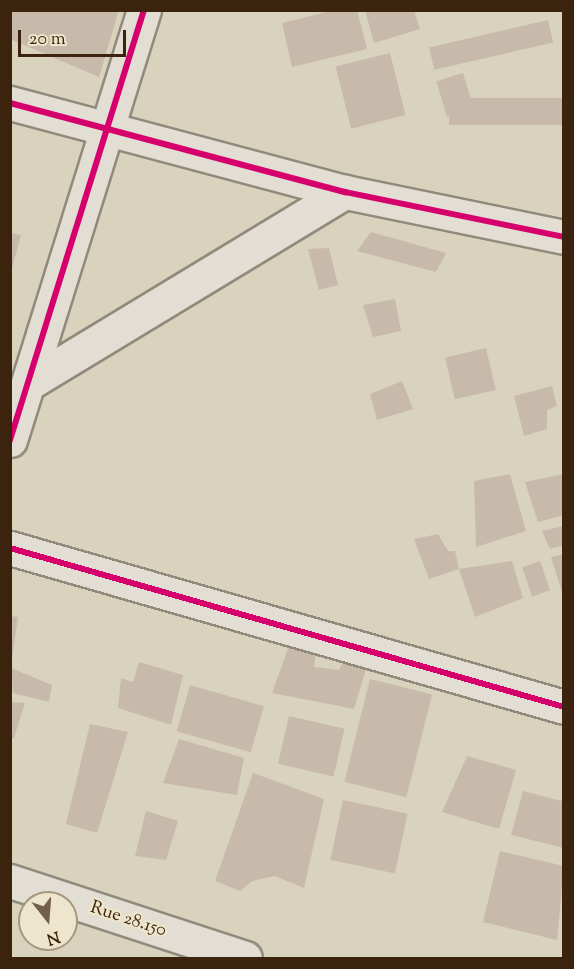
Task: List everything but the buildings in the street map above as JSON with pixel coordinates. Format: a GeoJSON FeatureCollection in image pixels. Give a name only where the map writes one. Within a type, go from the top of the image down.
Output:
{"type":"FeatureCollection","features":[{"type":"Feature","properties":{"kind":"street"},"geometry":{"type":"LineString","coordinates":[[10,440],[109,132],[144,10]]}},
{"type":"Feature","properties":{"kind":"street"},"geometry":{"type":"LineString","coordinates":[[10,103],[109,132],[345,192],[564,237]]}},
{"type":"Feature","properties":{"kind":"street"},"geometry":{"type":"LineString","coordinates":[[29,382],[345,192]]}},
{"type":"Feature","properties":{"kind":"street"},"geometry":{"type":"LineString","coordinates":[[10,548],[564,708]]}},
{"type":"Feature","properties":{"kind":"street","name":"Rue 28.150"},"geometry":{"type":"LineString","coordinates":[[10,881],[244,958]]}},
{"type":"Feature","properties":{"kind":"cycle path"},"geometry":{"type":"LineString","coordinates":[[10,440],[144,10]]}},
{"type":"Feature","properties":{"kind":"cycle path"},"geometry":{"type":"LineString","coordinates":[[10,103],[345,192],[564,237]]}},
{"type":"Feature","properties":{"kind":"cycle path"},"geometry":{"type":"LineString","coordinates":[[10,548],[564,707]]}}]}
